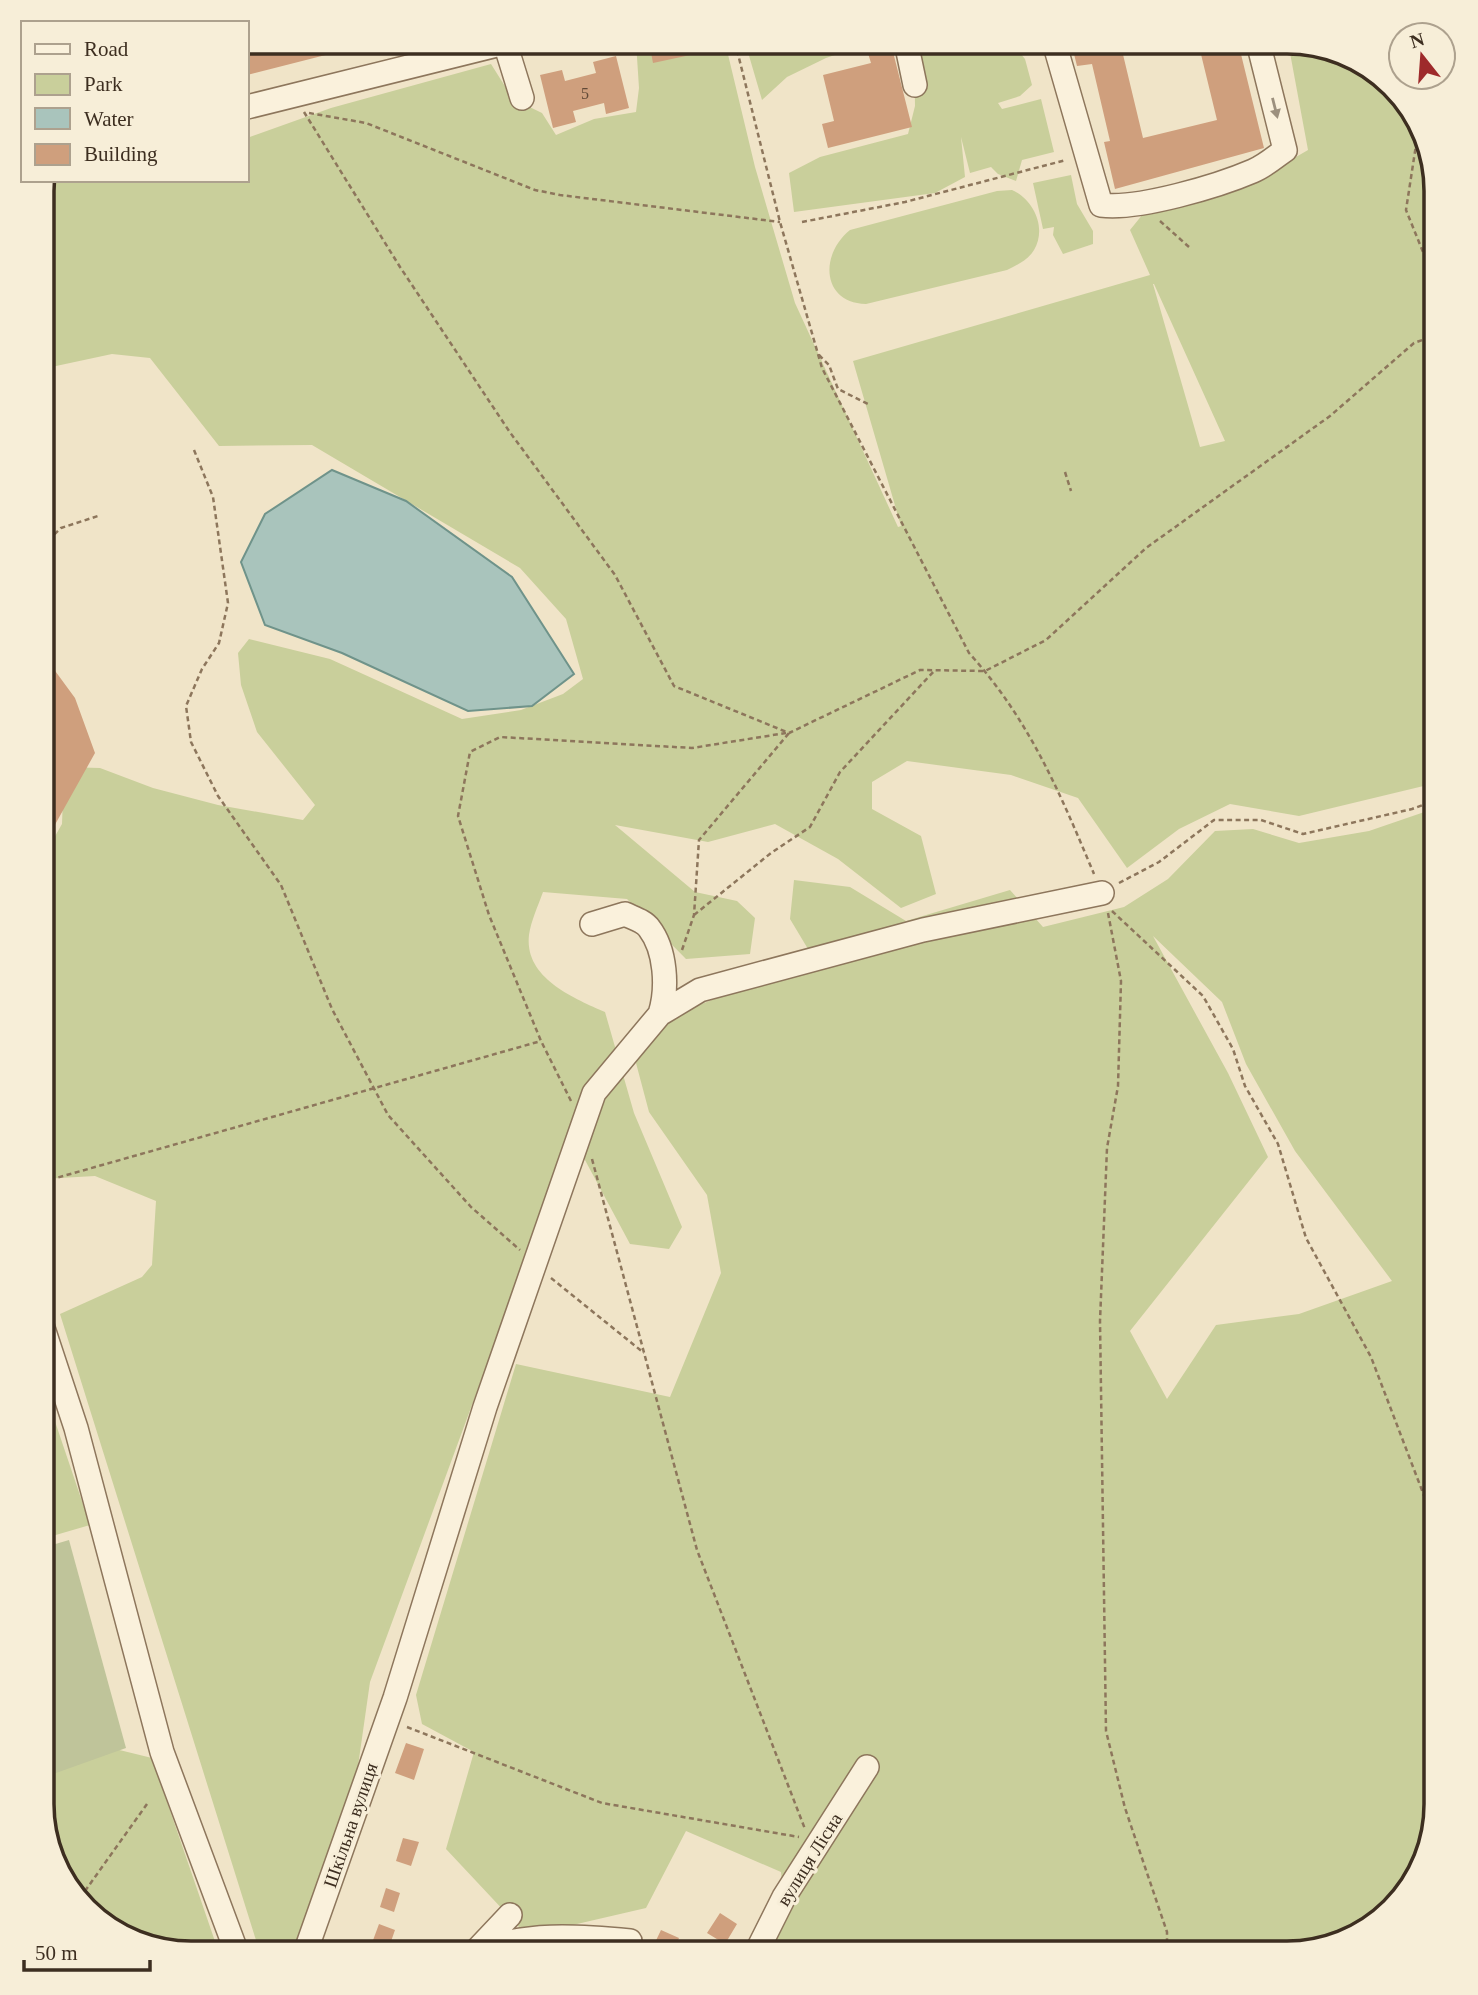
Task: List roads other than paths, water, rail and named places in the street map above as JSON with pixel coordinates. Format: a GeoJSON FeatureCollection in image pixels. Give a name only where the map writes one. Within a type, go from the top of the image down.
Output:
{"type":"FeatureCollection","features":[{"type":"Feature","properties":{"kind":"street"},"geometry":{"type":"LineString","coordinates":[[248,107],[417,55]]}},
{"type":"Feature","properties":{"kind":"street"},"geometry":{"type":"LineString","coordinates":[[510,55],[523,98]]}},
{"type":"Feature","properties":{"kind":"street"},"geometry":{"type":"LineString","coordinates":[[909,55],[915,85]]}},
{"type":"Feature","properties":{"kind":"street"},"geometry":{"type":"LineString","coordinates":[[1058,55],[1101,205],[1119,208],[1255,170],[1285,150],[1261,55]]}},
{"type":"Feature","properties":{"kind":"street"},"geometry":{"type":"LineString","coordinates":[[660,1014],[700,990],[923,930],[1102,892]]}},
{"type":"Feature","properties":{"kind":"street"},"geometry":{"type":"LineString","coordinates":[[592,923],[625,914],[648,925],[658,944],[666,994],[660,1014]]}},
{"type":"Feature","properties":{"kind":"street","name":"Шкільна вулиця"},"geometry":{"type":"LineString","coordinates":[[309,1941],[392,1708],[485,1407],[594,1093],[660,1014]]}},
{"type":"Feature","properties":{"kind":"street"},"geometry":{"type":"LineString","coordinates":[[54,1362],[76,1428],[162,1752],[233,1941]]}},
{"type":"Feature","properties":{"kind":"street","name":"вулиця Лісна"},"geometry":{"type":"LineString","coordinates":[[762,1941],[784,1897],[866,1767]]}},
{"type":"Feature","properties":{"kind":"street"},"geometry":{"type":"LineString","coordinates":[[485,1941],[510,1915]]}},
{"type":"Feature","properties":{"kind":"street"},"geometry":{"type":"LineString","coordinates":[[512,1941],[578,1936],[630,1941]]}},
{"type":"Feature","properties":{"kind":"water"},"geometry":{"type":"Polygon","coordinates":[[[332,470],[406,501],[512,577],[574,674],[532,706],[468,711],[342,653],[265,625],[241,562],[265,514],[332,470]]]}}]}
